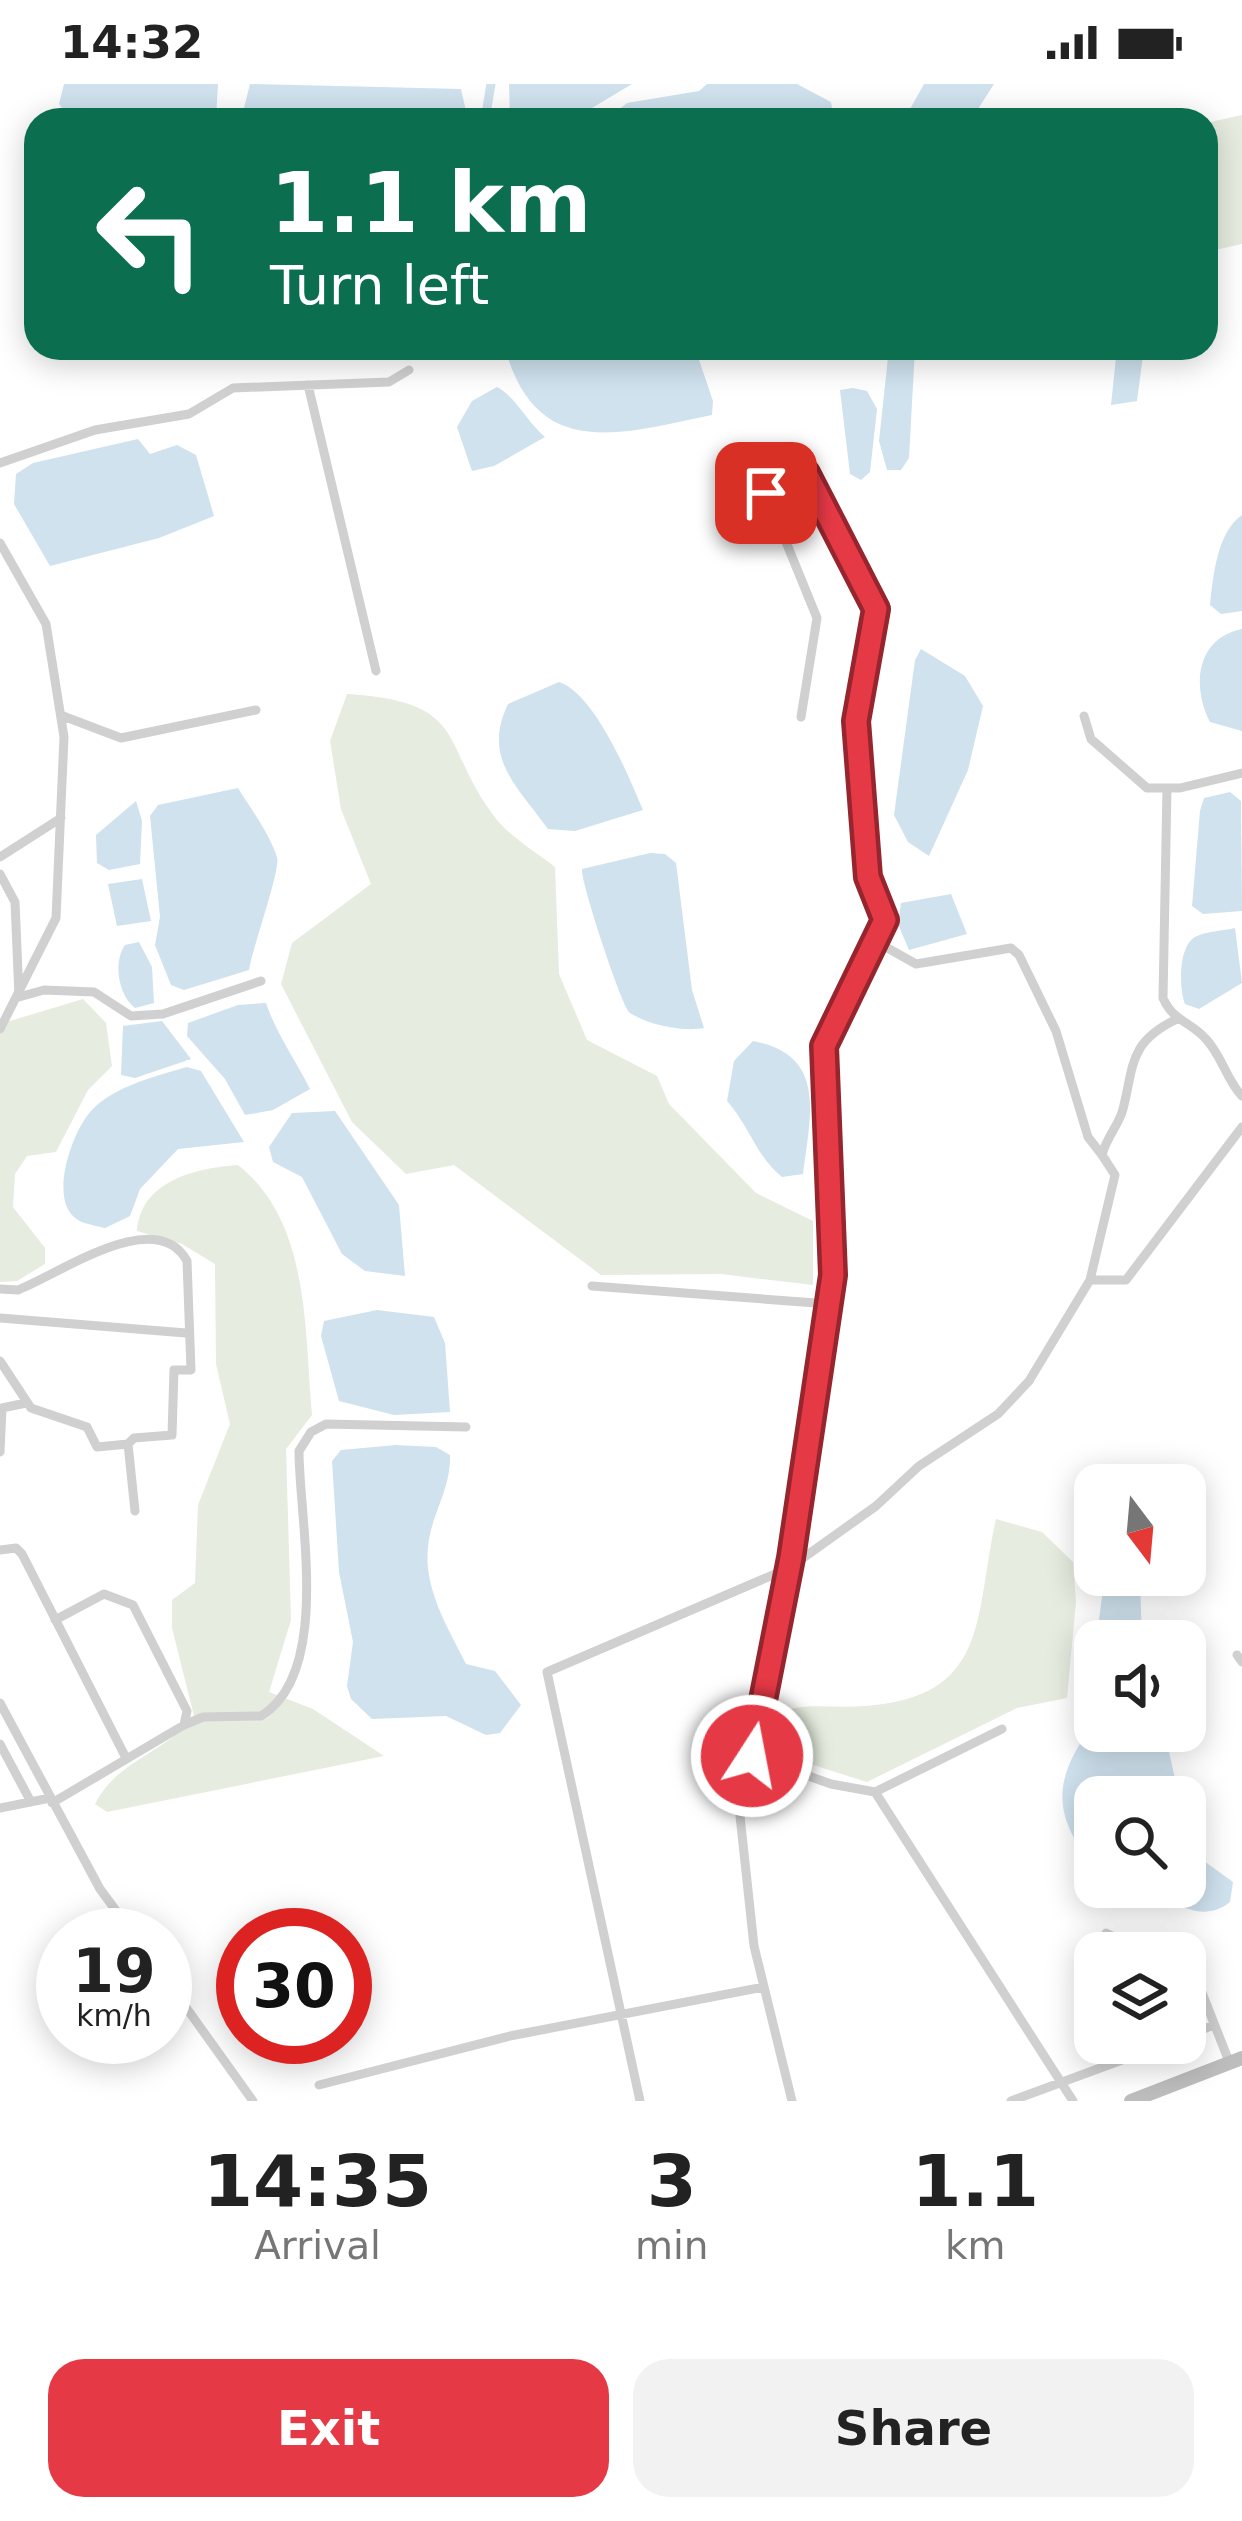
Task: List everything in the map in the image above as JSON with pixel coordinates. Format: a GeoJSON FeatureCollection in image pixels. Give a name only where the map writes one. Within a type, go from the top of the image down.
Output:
{"type":"FeatureCollection","features":[{"type":"Feature","properties":{"kind":"main road"},"geometry":{"type":"LineString","coordinates":[[1131,2101],[1236,2061]]}},
{"type":"Feature","properties":{"kind":"street"},"geometry":{"type":"LineString","coordinates":[[0,463],[95,430],[189,414],[232,388],[389,382],[409,370]]}},
{"type":"Feature","properties":{"kind":"street"},"geometry":{"type":"LineString","coordinates":[[308,385],[376,671]]}},
{"type":"Feature","properties":{"kind":"street"},"geometry":{"type":"LineString","coordinates":[[792,2101],[764,1987],[740,1816],[789,1568],[833,1275],[824,1046],[885,920],[868,877],[856,721],[876,609],[806,473],[795,463],[769,475],[766,493],[818,618],[801,717]]}},
{"type":"Feature","properties":{"kind":"street"},"geometry":{"type":"LineString","coordinates":[[0,543],[46,625],[63,716],[56,917],[0,1029]]}},
{"type":"Feature","properties":{"kind":"street"},"geometry":{"type":"LineString","coordinates":[[63,716],[121,738],[256,710]]}},
{"type":"Feature","properties":{"kind":"street"},"geometry":{"type":"LineString","coordinates":[[1084,716],[1090,739],[1147,788],[1242,773]]}},
{"type":"Feature","properties":{"kind":"street"},"geometry":{"type":"LineString","coordinates":[[1167,788],[1162,998],[1175,1019],[1202,1033],[1242,1096]]}},
{"type":"Feature","properties":{"kind":"street"},"geometry":{"type":"LineString","coordinates":[[0,857],[61,818]]}},
{"type":"Feature","properties":{"kind":"street"},"geometry":{"type":"LineString","coordinates":[[0,874],[15,902],[19,997]]}},
{"type":"Feature","properties":{"kind":"street"},"geometry":{"type":"LineString","coordinates":[[640,2101],[548,1672],[789,1568],[876,1506],[919,1466],[998,1414],[1029,1381],[1090,1280],[1115,1175],[1088,1137],[1056,1031],[1019,956],[1010,948],[916,964],[875,941]]}},
{"type":"Feature","properties":{"kind":"street"},"geometry":{"type":"LineString","coordinates":[[19,997],[44,990],[94,992],[131,1016],[163,1014],[261,981]]}},
{"type":"Feature","properties":{"kind":"street"},"geometry":{"type":"LineString","coordinates":[[1102,1155],[1123,1110],[1124,1081],[1149,1034],[1175,1019]]}},
{"type":"Feature","properties":{"kind":"street"},"geometry":{"type":"LineString","coordinates":[[1090,1280],[1126,1280],[1242,1127]]}},
{"type":"Feature","properties":{"kind":"street"},"geometry":{"type":"LineString","coordinates":[[0,1288],[18,1290],[128,1240],[162,1241],[181,1250],[187,1262],[186,1333],[191,1370],[174,1370],[172,1436],[97,1447],[87,1426],[26,1402],[2,1408],[0,1452]]}},
{"type":"Feature","properties":{"kind":"street"},"geometry":{"type":"LineString","coordinates":[[592,1286],[829,1304]]}},
{"type":"Feature","properties":{"kind":"street"},"geometry":{"type":"LineString","coordinates":[[0,1318],[186,1333]]}},
{"type":"Feature","properties":{"kind":"street"},"geometry":{"type":"LineString","coordinates":[[0,1360],[26,1402]]}},
{"type":"Feature","properties":{"kind":"street"},"geometry":{"type":"LineString","coordinates":[[0,1808],[51,1801],[184,1725],[203,1717],[261,1716],[284,1695],[308,1605],[299,1451],[311,1432],[326,1424],[466,1427]]}},
{"type":"Feature","properties":{"kind":"street"},"geometry":{"type":"LineString","coordinates":[[128,1444],[135,1511]]}},
{"type":"Feature","properties":{"kind":"street"},"geometry":{"type":"LineString","coordinates":[[0,1550],[16,1549],[22,1554],[125,1756]]}},
{"type":"Feature","properties":{"kind":"street"},"geometry":{"type":"LineString","coordinates":[[55,1620],[104,1594],[122,1596],[133,1605],[188,1711],[184,1725]]}},
{"type":"Feature","properties":{"kind":"street"},"geometry":{"type":"LineString","coordinates":[[0,1703],[114,1908]]}},
{"type":"Feature","properties":{"kind":"street"},"geometry":{"type":"LineString","coordinates":[[752,1756],[831,1784],[875,1792],[1002,1729]]}},
{"type":"Feature","properties":{"kind":"street"},"geometry":{"type":"LineString","coordinates":[[0,1744],[31,1802]]}},
{"type":"Feature","properties":{"kind":"street"},"geometry":{"type":"LineString","coordinates":[[875,1792],[1073,2101]]}},
{"type":"Feature","properties":{"kind":"street"},"geometry":{"type":"LineString","coordinates":[[320,2085],[509,2036],[764,1987]]}},
{"type":"Feature","properties":{"kind":"street"},"geometry":{"type":"LineString","coordinates":[[1206,2004],[1236,2061]]}},
{"type":"Feature","properties":{"kind":"street"},"geometry":{"type":"LineString","coordinates":[[192,2016],[253,2101]]}},
{"type":"Feature","properties":{"kind":"street"},"geometry":{"type":"LineString","coordinates":[[1206,2028],[1214,2025]]}},
{"type":"Feature","properties":{"kind":"street"},"geometry":{"type":"LineString","coordinates":[[1011,2101],[1114,2064]]}},
{"type":"Feature","properties":{"kind":"shaded area"},"geometry":{"type":"Polygon","coordinates":[[[1242,115],[1242,244],[1218,249],[1218,120],[1242,115]]]}},
{"type":"Feature","properties":{"kind":"shaded area"},"geometry":{"type":"Polygon","coordinates":[[[347,694],[387,699],[434,718],[447,732],[497,820],[555,867],[559,974],[587,1040],[657,1076],[669,1104],[756,1193],[813,1221],[813,1285],[721,1274],[601,1275],[454,1165],[406,1174],[352,1122],[281,984],[292,943],[371,884],[341,809],[330,741],[347,694]]]}},
{"type":"Feature","properties":{"kind":"shaded area"},"geometry":{"type":"Polygon","coordinates":[[[83,999],[106,1023],[112,1066],[88,1090],[56,1152],[27,1156],[15,1174],[13,1207],[45,1248],[45,1264],[17,1281],[0,1282],[0,1024],[83,999]]]}},
{"type":"Feature","properties":{"kind":"shaded area"},"geometry":{"type":"Polygon","coordinates":[[[238,1165],[262,1189],[291,1247],[304,1314],[312,1415],[286,1449],[291,1620],[269,1692],[313,1709],[384,1756],[107,1812],[95,1804],[104,1789],[194,1716],[172,1628],[172,1600],[195,1583],[198,1505],[230,1424],[216,1364],[215,1264],[182,1244],[137,1231],[141,1214],[160,1188],[205,1169],[238,1165]]]}},
{"type":"Feature","properties":{"kind":"shaded area"},"geometry":{"type":"Polygon","coordinates":[[[996,1519],[1042,1532],[1073,1562],[1076,1602],[1067,1698],[1017,1708],[867,1782],[772,1752],[775,1714],[797,1708],[865,1706],[906,1699],[936,1687],[956,1668],[978,1618],[996,1519]]]}},
{"type":"Feature","properties":{"kind":"water"},"geometry":{"type":"Polygon","coordinates":[[[64,84],[218,84],[217,108],[62,108],[64,84]]]}},
{"type":"Feature","properties":{"kind":"water"},"geometry":{"type":"Polygon","coordinates":[[[250,84],[461,89],[465,108],[244,108],[250,84]]]}},
{"type":"Feature","properties":{"kind":"water"},"geometry":{"type":"Polygon","coordinates":[[[509,84],[632,84],[592,108],[510,108],[509,84]]]}},
{"type":"Feature","properties":{"kind":"water"},"geometry":{"type":"Polygon","coordinates":[[[707,84],[797,84],[831,102],[832,108],[621,108],[699,91],[707,84]]]}},
{"type":"Feature","properties":{"kind":"water"},"geometry":{"type":"Polygon","coordinates":[[[924,84],[994,84],[979,108],[911,108],[924,84]]]}},
{"type":"Feature","properties":{"kind":"water"},"geometry":{"type":"Polygon","coordinates":[[[510,360],[699,360],[713,401],[712,415],[645,429],[586,431],[560,424],[537,409],[510,360]]]}},
{"type":"Feature","properties":{"kind":"water"},"geometry":{"type":"Polygon","coordinates":[[[888,360],[914,360],[909,458],[901,470],[887,470],[879,441],[888,360]]]}},
{"type":"Feature","properties":{"kind":"water"},"geometry":{"type":"Polygon","coordinates":[[[1116,360],[1142,360],[1137,401],[1111,405],[1116,360]]]}},
{"type":"Feature","properties":{"kind":"water"},"geometry":{"type":"Polygon","coordinates":[[[497,387],[545,437],[494,466],[472,471],[457,427],[472,401],[497,387]]]}},
{"type":"Feature","properties":{"kind":"water"},"geometry":{"type":"Polygon","coordinates":[[[840,390],[867,391],[877,409],[870,472],[861,480],[850,474],[840,390]]]}},
{"type":"Feature","properties":{"kind":"water"},"geometry":{"type":"Polygon","coordinates":[[[138,439],[150,454],[177,445],[196,455],[214,516],[159,538],[50,566],[14,504],[16,474],[33,463],[138,439]]]}},
{"type":"Feature","properties":{"kind":"water"},"geometry":{"type":"Polygon","coordinates":[[[1242,515],[1242,611],[1221,614],[1210,605],[1215,569],[1227,532],[1242,515]]]}},
{"type":"Feature","properties":{"kind":"water"},"geometry":{"type":"Polygon","coordinates":[[[1242,629],[1242,731],[1210,722],[1200,679],[1215,642],[1242,629]]]}},
{"type":"Feature","properties":{"kind":"water"},"geometry":{"type":"Polygon","coordinates":[[[921,649],[965,676],[983,706],[968,770],[929,856],[908,842],[894,815],[915,660],[921,649]]]}},
{"type":"Feature","properties":{"kind":"water"},"geometry":{"type":"Polygon","coordinates":[[[559,682],[585,702],[597,719],[643,810],[575,831],[548,829],[515,785],[499,740],[508,704],[559,682]]]}},
{"type":"Feature","properties":{"kind":"water"},"geometry":{"type":"Polygon","coordinates":[[[238,788],[277,857],[271,892],[249,970],[184,990],[171,985],[155,945],[160,917],[150,816],[158,805],[238,788]]]}},
{"type":"Feature","properties":{"kind":"water"},"geometry":{"type":"Polygon","coordinates":[[[1230,792],[1241,801],[1242,911],[1203,914],[1192,906],[1200,811],[1204,798],[1230,792]]]}},
{"type":"Feature","properties":{"kind":"water"},"geometry":{"type":"Polygon","coordinates":[[[136,801],[142,821],[140,864],[109,870],[97,863],[96,835],[136,801]]]}},
{"type":"Feature","properties":{"kind":"water"},"geometry":{"type":"Polygon","coordinates":[[[650,853],[665,854],[676,863],[692,990],[704,1028],[666,1026],[630,1013],[594,918],[582,869],[650,853]]]}},
{"type":"Feature","properties":{"kind":"water"},"geometry":{"type":"Polygon","coordinates":[[[142,879],[151,921],[117,926],[108,884],[142,879]]]}},
{"type":"Feature","properties":{"kind":"water"},"geometry":{"type":"Polygon","coordinates":[[[951,894],[967,934],[909,950],[898,924],[901,903],[951,894]]]}},
{"type":"Feature","properties":{"kind":"water"},"geometry":{"type":"Polygon","coordinates":[[[1235,928],[1242,983],[1199,1009],[1185,1004],[1181,968],[1189,942],[1204,933],[1235,928]]]}},
{"type":"Feature","properties":{"kind":"water"},"geometry":{"type":"Polygon","coordinates":[[[139,942],[152,967],[154,1003],[135,1008],[121,987],[118,969],[125,945],[139,942]]]}},
{"type":"Feature","properties":{"kind":"water"},"geometry":{"type":"Polygon","coordinates":[[[266,1003],[310,1089],[273,1110],[245,1115],[225,1079],[187,1036],[188,1023],[238,1005],[266,1003]]]}},
{"type":"Feature","properties":{"kind":"water"},"geometry":{"type":"Polygon","coordinates":[[[162,1021],[191,1059],[135,1078],[121,1075],[123,1026],[162,1021]]]}},
{"type":"Feature","properties":{"kind":"water"},"geometry":{"type":"Polygon","coordinates":[[[753,1041],[777,1048],[804,1074],[810,1110],[803,1174],[782,1177],[773,1169],[727,1101],[734,1061],[753,1041]]]}},
{"type":"Feature","properties":{"kind":"water"},"geometry":{"type":"Polygon","coordinates":[[[187,1067],[201,1071],[244,1142],[178,1149],[140,1189],[130,1216],[105,1228],[78,1220],[69,1211],[63,1185],[69,1153],[87,1116],[119,1091],[187,1067]]]}},
{"type":"Feature","properties":{"kind":"water"},"geometry":{"type":"Polygon","coordinates":[[[335,1111],[399,1205],[405,1276],[365,1271],[342,1254],[302,1177],[273,1162],[269,1147],[292,1113],[335,1111]]]}},
{"type":"Feature","properties":{"kind":"water"},"geometry":{"type":"Polygon","coordinates":[[[377,1310],[434,1317],[445,1343],[450,1412],[394,1415],[339,1401],[321,1336],[324,1321],[377,1310]]]}},
{"type":"Feature","properties":{"kind":"water"},"geometry":{"type":"Polygon","coordinates":[[[436,1447],[450,1455],[430,1535],[429,1578],[466,1664],[495,1671],[521,1705],[500,1733],[486,1735],[446,1716],[372,1719],[351,1699],[347,1686],[353,1642],[339,1572],[332,1461],[341,1450],[436,1447]]]}},
{"type":"Feature","properties":{"kind":"water"},"geometry":{"type":"Polygon","coordinates":[[[1102,1596],[1141,1596],[1141,1620],[1099,1620],[1102,1596]]]}},
{"type":"Feature","properties":{"kind":"water"},"geometry":{"type":"Polygon","coordinates":[[[1169,1752],[1174,1776],[1074,1776],[1074,1838],[1062,1794],[1074,1754],[1169,1752]]]}},
{"type":"Feature","properties":{"kind":"water"},"geometry":{"type":"Polygon","coordinates":[[[1206,1862],[1233,1882],[1230,1902],[1210,1911],[1186,1908],[1206,1908],[1206,1862]]]}},
{"type":"Feature","properties":{"kind":"waterway"},"geometry":{"type":"LineString","coordinates":[[487,108],[491,84]]}},
{"type":"Feature","properties":{"kind":"route"},"geometry":{"type":"LineString","coordinates":[[752,1756],[791,1558],[833,1275],[824,1046],[885,920],[868,877],[856,721],[876,609],[860,569],[806,473],[795,463],[782,466],[769,475],[766,493]]}}]}
